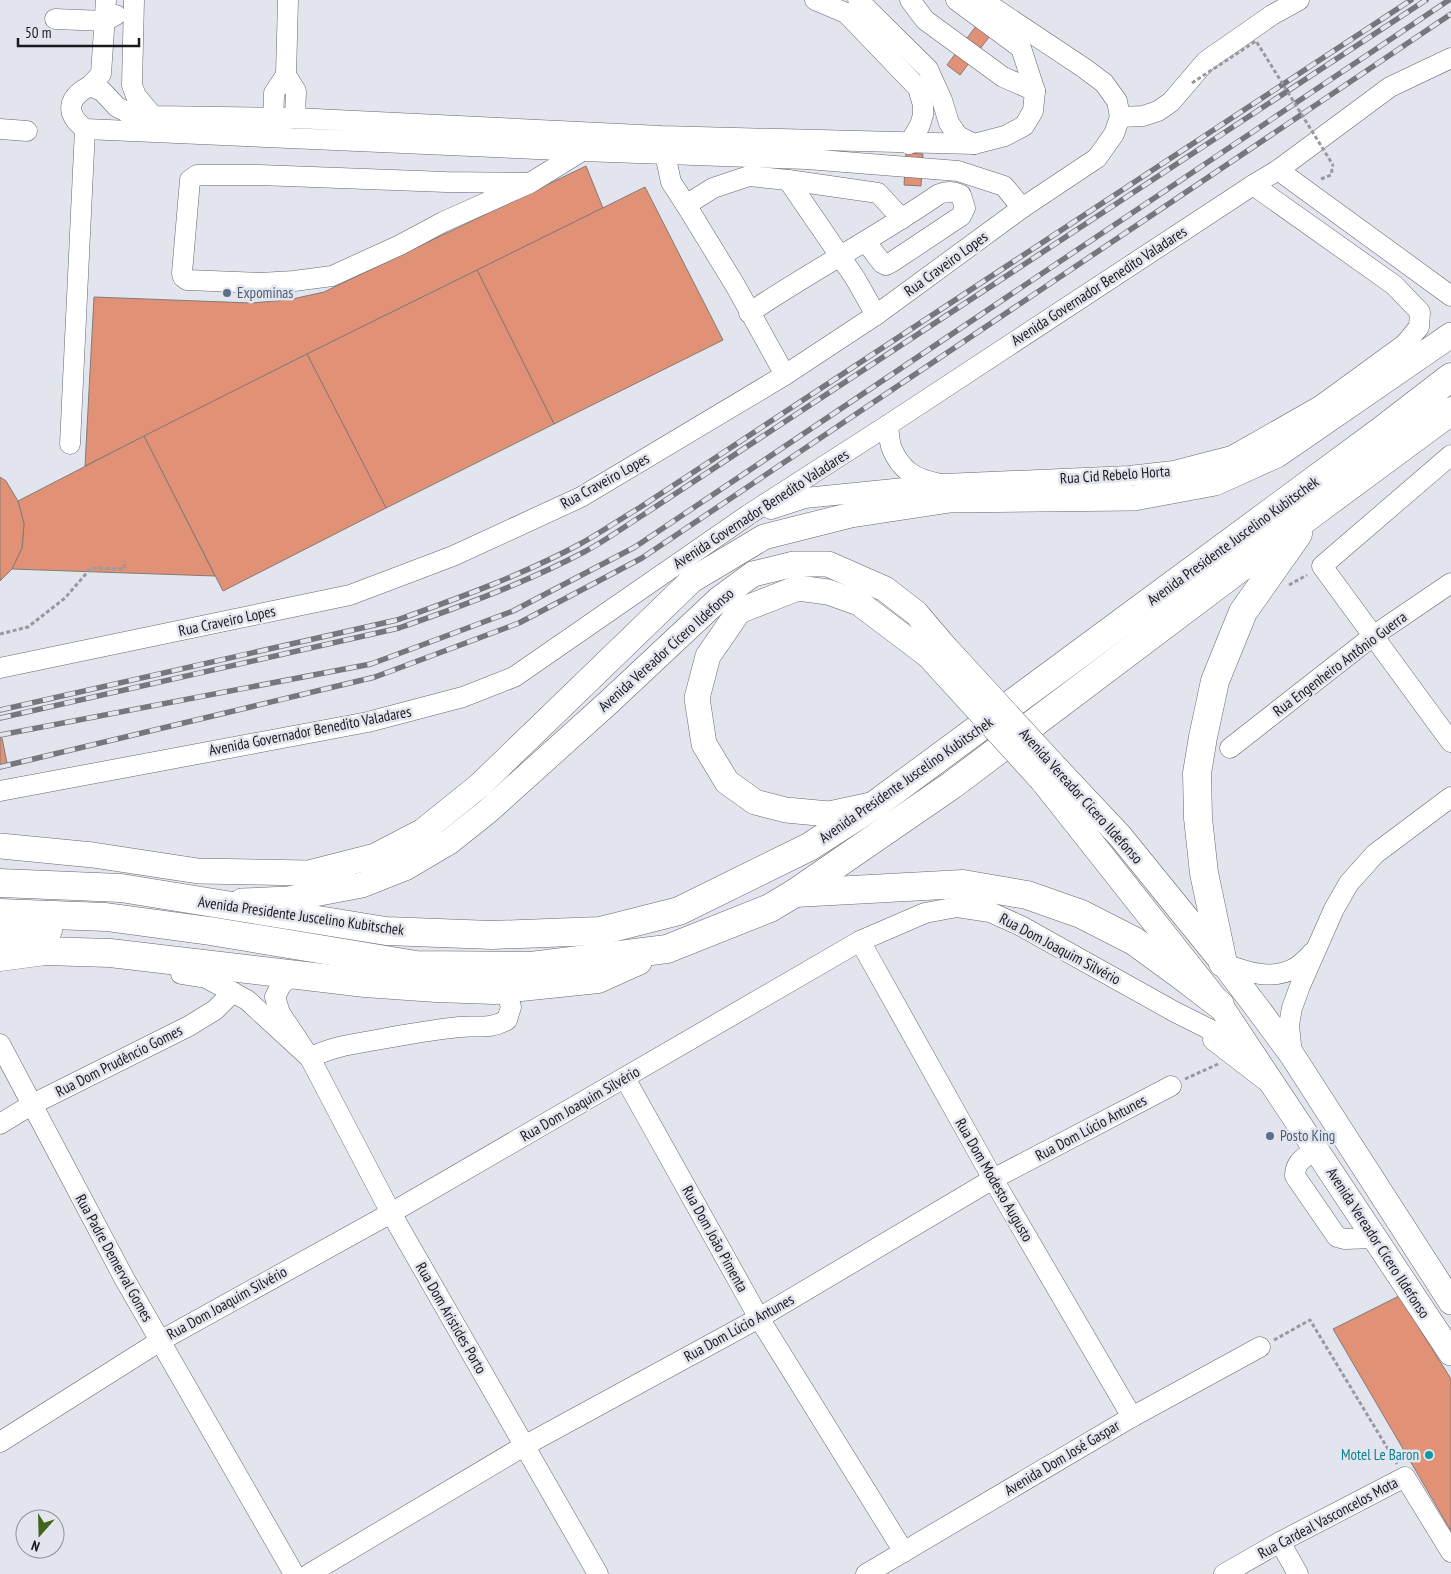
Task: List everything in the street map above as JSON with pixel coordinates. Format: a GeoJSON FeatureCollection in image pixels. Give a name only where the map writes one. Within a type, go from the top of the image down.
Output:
{"type":"FeatureCollection","features":[{"type":"Feature","properties":{"kind":"highway","name":"Avenida Presidente Juscelino Kubitschek"},"geometry":{"type":"LineString","coordinates":[[0,883],[121,888],[386,930],[492,935],[600,932],[679,911],[809,848],[876,804],[1382,431],[1451,377]]}},
{"type":"Feature","properties":{"kind":"highway","name":"Avenida Presidente Juscelino Kubitschek"},"geometry":{"type":"LineString","coordinates":[[0,913],[106,917],[210,931],[416,965],[531,966],[667,949],[770,908],[795,893],[952,785],[1451,411]]}},
{"type":"Feature","properties":{"kind":"highway"},"geometry":{"type":"LineString","coordinates":[[1223,963],[1204,873],[1198,818],[1197,773],[1203,736],[1215,682],[1243,612],[1313,513]]}},
{"type":"Feature","properties":{"kind":"highway"},"geometry":{"type":"LineString","coordinates":[[795,893],[963,884],[1027,895],[1081,914],[1134,941],[1220,1005]]}},
{"type":"Feature","properties":{"kind":"highway"},"geometry":{"type":"LineString","coordinates":[[0,934],[71,928],[106,917]]}},
{"type":"Feature","properties":{"kind":"highway"},"geometry":{"type":"LineString","coordinates":[[210,931],[301,965],[365,983]]}},
{"type":"Feature","properties":{"kind":"highway"},"geometry":{"type":"LineString","coordinates":[[0,958],[45,950],[110,953],[365,983],[494,990],[598,979],[667,949]]}},
{"type":"Feature","properties":{"kind":"main road","name":"Avenida Presidente Juscelino Kubitschek"},"geometry":{"type":"LineString","coordinates":[[0,846],[93,855],[198,872],[308,873],[375,856],[423,831],[480,785],[692,580],[764,537],[851,515],[950,500],[1134,498],[1215,483],[1277,455],[1451,335]]}},
{"type":"Feature","properties":{"kind":"main road","name":"Avenida Vereador Cícero Ildefonso"},"geometry":{"type":"LineString","coordinates":[[212,903],[288,898],[362,885],[406,868],[449,842],[488,811],[719,599],[753,574],[794,564],[828,564],[884,589],[916,613],[936,651],[1049,774],[1220,1005],[1243,1053],[1277,1089],[1451,1353]]}},
{"type":"Feature","properties":{"kind":"main road","name":"Avenida Vereador Cícero Ildefonso"},"geometry":{"type":"LineString","coordinates":[[876,804],[829,814],[786,810],[755,802],[727,782],[704,744],[697,698],[708,656],[739,611],[798,588],[828,592],[859,603],[936,651]]}},
{"type":"Feature","properties":{"kind":"main road","name":"Avenida Vereador Cícero Ildefonso"},"geometry":{"type":"LineString","coordinates":[[1049,774],[1120,836],[1223,963],[1292,1055],[1451,1302]]}},
{"type":"Feature","properties":{"kind":"main road"},"geometry":{"type":"LineString","coordinates":[[1243,1053],[1272,1057],[1298,1086],[1310,1097],[1323,1104]]}},
{"type":"Feature","properties":{"kind":"street"},"geometry":{"type":"LineString","coordinates":[[106,0],[100,74],[90,86],[82,90],[75,97],[71,104],[74,118],[85,129],[273,127],[295,118],[581,141]]}},
{"type":"Feature","properties":{"kind":"street"},"geometry":{"type":"LineString","coordinates":[[273,127],[274,93],[286,75],[288,0]]}},
{"type":"Feature","properties":{"kind":"street"},"geometry":{"type":"LineString","coordinates":[[814,0],[846,13],[918,88],[923,105],[923,115],[920,125],[908,144]]}},
{"type":"Feature","properties":{"kind":"street"},"geometry":{"type":"LineString","coordinates":[[858,0],[928,69],[942,100],[949,123],[958,136],[974,144]]}},
{"type":"Feature","properties":{"kind":"street"},"geometry":{"type":"LineString","coordinates":[[908,0],[920,27],[997,85],[1036,91]]}},
{"type":"Feature","properties":{"kind":"street"},"geometry":{"type":"LineString","coordinates":[[919,0],[1036,91]]}},
{"type":"Feature","properties":{"kind":"street"},"geometry":{"type":"LineString","coordinates":[[939,0],[1016,57],[1036,91]]}},
{"type":"Feature","properties":{"kind":"street"},"geometry":{"type":"LineString","coordinates":[[90,86],[102,91],[117,107],[127,112],[273,127],[663,144],[974,144],[1005,136],[1024,126],[1033,111],[1036,91],[1021,48],[956,0]]}},
{"type":"Feature","properties":{"kind":"street"},"geometry":{"type":"LineString","coordinates":[[982,0],[1104,83],[1116,101],[1120,117],[1143,116],[1158,111],[1171,102],[1206,61],[1272,15],[1299,0]]}},
{"type":"Feature","properties":{"kind":"street"},"geometry":{"type":"LineString","coordinates":[[54,20],[105,21],[134,2]]}},
{"type":"Feature","properties":{"kind":"street"},"geometry":{"type":"LineString","coordinates":[[134,2],[132,85],[136,96],[153,116]]}},
{"type":"Feature","properties":{"kind":"street","name":"Avenida Governador Benedito Valadares"},"geometry":{"type":"LineString","coordinates":[[0,791],[368,722],[463,697],[514,677],[748,515],[1253,184],[1278,170],[1390,87],[1451,58]]}},
{"type":"Feature","properties":{"kind":"street"},"geometry":{"type":"LineString","coordinates":[[286,75],[296,91],[295,118]]}},
{"type":"Feature","properties":{"kind":"street","name":"Rua Craveiro Lopes"},"geometry":{"type":"LineString","coordinates":[[0,668],[135,641],[358,592],[453,556],[581,496],[785,375],[876,315],[1022,208],[1097,158],[1114,134],[1120,117]]}},
{"type":"Feature","properties":{"kind":"street"},"geometry":{"type":"LineString","coordinates":[[0,129],[27,131]]}},
{"type":"Feature","properties":{"kind":"street"},"geometry":{"type":"LineString","coordinates":[[70,444],[85,129]]}},
{"type":"Feature","properties":{"kind":"street"},"geometry":{"type":"LineString","coordinates":[[530,183],[197,175],[190,180],[183,277],[187,280],[260,283],[332,276],[400,245],[443,222],[530,183],[581,141]]}},
{"type":"Feature","properties":{"kind":"street"},"geometry":{"type":"LineString","coordinates":[[663,144],[807,159],[958,171],[1004,186],[1022,208]]}},
{"type":"Feature","properties":{"kind":"street"},"geometry":{"type":"LineString","coordinates":[[663,144],[671,182],[735,285],[785,375]]}},
{"type":"Feature","properties":{"kind":"street"},"geometry":{"type":"LineString","coordinates":[[1278,170],[1451,296]]}},
{"type":"Feature","properties":{"kind":"street"},"geometry":{"type":"LineString","coordinates":[[686,205],[713,188],[749,176],[878,193],[902,219]]}},
{"type":"Feature","properties":{"kind":"street"},"geometry":{"type":"LineString","coordinates":[[788,180],[841,257],[876,315]]}},
{"type":"Feature","properties":{"kind":"street","name":"Rua Cid Rebelo Horta"},"geometry":{"type":"LineString","coordinates":[[748,515],[805,498],[944,484],[1129,476],[1174,470],[1232,456],[1320,406],[1406,344],[1419,326],[1420,312],[1394,285],[1253,184]]}},
{"type":"Feature","properties":{"kind":"street"},"geometry":{"type":"LineString","coordinates":[[749,313],[807,276],[866,242],[938,194],[945,191],[954,192],[961,196],[965,208],[961,216],[886,265],[882,263],[866,242]]}},
{"type":"Feature","properties":{"kind":"street"},"geometry":{"type":"LineString","coordinates":[[1341,411],[1353,382]]}},
{"type":"Feature","properties":{"kind":"street","name":"Rua Cid Rebelo Horta"},"geometry":{"type":"LineString","coordinates":[[888,425],[891,448],[903,467],[922,480],[944,484]]}},
{"type":"Feature","properties":{"kind":"street"},"geometry":{"type":"LineString","coordinates":[[1451,456],[1322,566],[1451,742]]}},
{"type":"Feature","properties":{"kind":"street"},"geometry":{"type":"LineString","coordinates":[[992,482],[1032,500]]}},
{"type":"Feature","properties":{"kind":"street","name":"Rua Engenheiro Antônio Guerra"},"geometry":{"type":"LineString","coordinates":[[1230,748],[1373,636],[1451,583]]}},
{"type":"Feature","properties":{"kind":"street"},"geometry":{"type":"LineString","coordinates":[[1292,1055],[1289,1025],[1292,1008],[1334,909],[1349,882],[1375,854],[1451,797]]}},
{"type":"Feature","properties":{"kind":"street","name":"Rua Dom Joaquim Silvério"},"geometry":{"type":"LineString","coordinates":[[0,1442],[160,1341],[391,1213],[860,941],[925,913],[957,907],[990,912],[1021,926],[1175,1012],[1243,1053]]}},
{"type":"Feature","properties":{"kind":"street","name":"Rua Dom Modesto Augusto"},"geometry":{"type":"LineString","coordinates":[[860,941],[993,1179],[1132,1416]]}},
{"type":"Feature","properties":{"kind":"street"},"geometry":{"type":"LineString","coordinates":[[1223,963],[1243,971],[1262,975],[1277,973],[1295,968],[1316,949]]}},
{"type":"Feature","properties":{"kind":"street"},"geometry":{"type":"LineString","coordinates":[[0,958],[125,965],[206,978],[233,992]]}},
{"type":"Feature","properties":{"kind":"street","name":"Rua Dom Aristides Porto"},"geometry":{"type":"LineString","coordinates":[[292,975],[281,985],[275,997],[280,1013],[310,1058],[391,1213],[598,1574]]}},
{"type":"Feature","properties":{"kind":"street"},"geometry":{"type":"LineString","coordinates":[[310,1058],[320,1052],[349,1044],[461,1026],[496,1026],[507,1020],[511,1007],[508,997],[494,990]]}},
{"type":"Feature","properties":{"kind":"street","name":"Rua Dom Aristides Porto"},"geometry":{"type":"LineString","coordinates":[[233,992],[247,1000],[310,1058]]}},
{"type":"Feature","properties":{"kind":"street","name":"Rua Dom Prudêncio Gomes"},"geometry":{"type":"LineString","coordinates":[[0,1124],[31,1105],[189,1026],[215,1010],[233,992]]}},
{"type":"Feature","properties":{"kind":"street","name":"Rua Padre Demerval Gomes"},"geometry":{"type":"LineString","coordinates":[[0,1044],[31,1105],[160,1341],[294,1574]]}},
{"type":"Feature","properties":{"kind":"street","name":"Rua Dom João Pimenta"},"geometry":{"type":"LineString","coordinates":[[625,1078],[759,1318],[904,1552]]}},
{"type":"Feature","properties":{"kind":"street","name":"Rua Dom Lúcio Antunes"},"geometry":{"type":"LineString","coordinates":[[309,1574],[524,1446],[759,1318],[993,1179],[1171,1086]]}},
{"type":"Feature","properties":{"kind":"street"},"geometry":{"type":"LineString","coordinates":[[1316,1148],[1297,1164],[1295,1176],[1337,1237],[1345,1239],[1375,1238]]}},
{"type":"Feature","properties":{"kind":"street","name":"Avenida Dom José Gaspar"},"geometry":{"type":"LineString","coordinates":[[866,1574],[1132,1416],[1260,1347]]}},
{"type":"Feature","properties":{"kind":"street"},"geometry":{"type":"LineString","coordinates":[[1405,1477],[1451,1552]]}},
{"type":"Feature","properties":{"kind":"street","name":"Rua Cardeal Vasconcelos Mota"},"geometry":{"type":"LineString","coordinates":[[1224,1574],[1280,1542],[1405,1477]]}},
{"type":"Feature","properties":{"kind":"street"},"geometry":{"type":"LineString","coordinates":[[1280,1542],[1298,1574]]}},
{"type":"Feature","properties":{"kind":"path"},"geometry":{"type":"LineString","coordinates":[[1192,83],[1256,41],[1333,165],[1331,175],[1324,179],[1316,179]]}},
{"type":"Feature","properties":{"kind":"path"},"geometry":{"type":"LineString","coordinates":[[1322,156],[1331,150]]}},
{"type":"Feature","properties":{"kind":"path"},"geometry":{"type":"LineString","coordinates":[[0,634],[28,627],[65,598],[91,568],[124,569],[125,561]]}},
{"type":"Feature","properties":{"kind":"path"},"geometry":{"type":"LineString","coordinates":[[1171,1086],[1243,1053]]}},
{"type":"Feature","properties":{"kind":"path"},"geometry":{"type":"LineString","coordinates":[[1260,1347],[1310,1320],[1405,1477]]}},
{"type":"Feature","properties":{"kind":"building"},"geometry":{"type":"Polygon","coordinates":[[[985,14],[999,24],[960,75],[947,65],[985,14]]]}},
{"type":"Feature","properties":{"kind":"building"},"geometry":{"type":"Polygon","coordinates":[[[906,153],[923,154],[921,186],[904,185],[906,153]]]}},
{"type":"Feature","properties":{"kind":"building"},"geometry":{"type":"Polygon","coordinates":[[[586,166],[603,208],[85,466],[94,297],[251,303],[288,300],[324,292],[586,166]]]}},
{"type":"Feature","properties":{"kind":"building"},"geometry":{"type":"Polygon","coordinates":[[[645,187],[723,340],[554,424],[477,270],[645,187]]]}},
{"type":"Feature","properties":{"kind":"building"},"geometry":{"type":"Polygon","coordinates":[[[477,270],[554,424],[386,508],[307,354],[477,270]]]}},
{"type":"Feature","properties":{"kind":"building"},"geometry":{"type":"Polygon","coordinates":[[[307,354],[386,508],[223,591],[144,436],[307,354]]]}},
{"type":"Feature","properties":{"kind":"building"},"geometry":{"type":"Polygon","coordinates":[[[144,436],[215,576],[12,569],[22,548],[24,524],[18,501],[144,436]]]}},
{"type":"Feature","properties":{"kind":"building"},"geometry":{"type":"Polygon","coordinates":[[[0,477],[6,481],[18,501],[24,524],[22,548],[12,569],[0,581],[0,477]]]}},
{"type":"Feature","properties":{"kind":"building"},"geometry":{"type":"Polygon","coordinates":[[[0,738],[2,738],[7,763],[0,765],[0,738]]]}},
{"type":"Feature","properties":{"kind":"building","name":"Motel Le Baron"},"geometry":{"type":"Polygon","coordinates":[[[1399,1296],[1451,1379],[1451,1531],[1333,1329],[1399,1296]]]}},
{"type":"Feature","properties":{"kind":"railway"},"geometry":{"type":"LineString","coordinates":[[0,710],[397,620],[490,585],[558,555],[587,540],[639,508],[1411,0]]}},
{"type":"Feature","properties":{"kind":"railway"},"geometry":{"type":"LineString","coordinates":[[0,718],[399,628],[539,574],[592,548],[1426,0]]}},
{"type":"Feature","properties":{"kind":"railway"},"geometry":{"type":"LineString","coordinates":[[0,735],[371,664],[513,611],[635,547],[1449,0]]}},
{"type":"Feature","properties":{"kind":"railway"},"geometry":{"type":"LineString","coordinates":[[0,767],[375,677],[519,623],[642,558],[1451,14]]}},
{"type":"Feature","properties":{"kind":"place","name":"Expominas"},"geometry":{"type":"Point","coordinates":[227,293]}},
{"type":"Feature","properties":{"kind":"place","name":"Posto King"},"geometry":{"type":"Point","coordinates":[1270,1136]}},
{"type":"Feature","properties":{"kind":"place","name":"Motel Le Baron"},"geometry":{"type":"Point","coordinates":[1429,1455]}}]}
